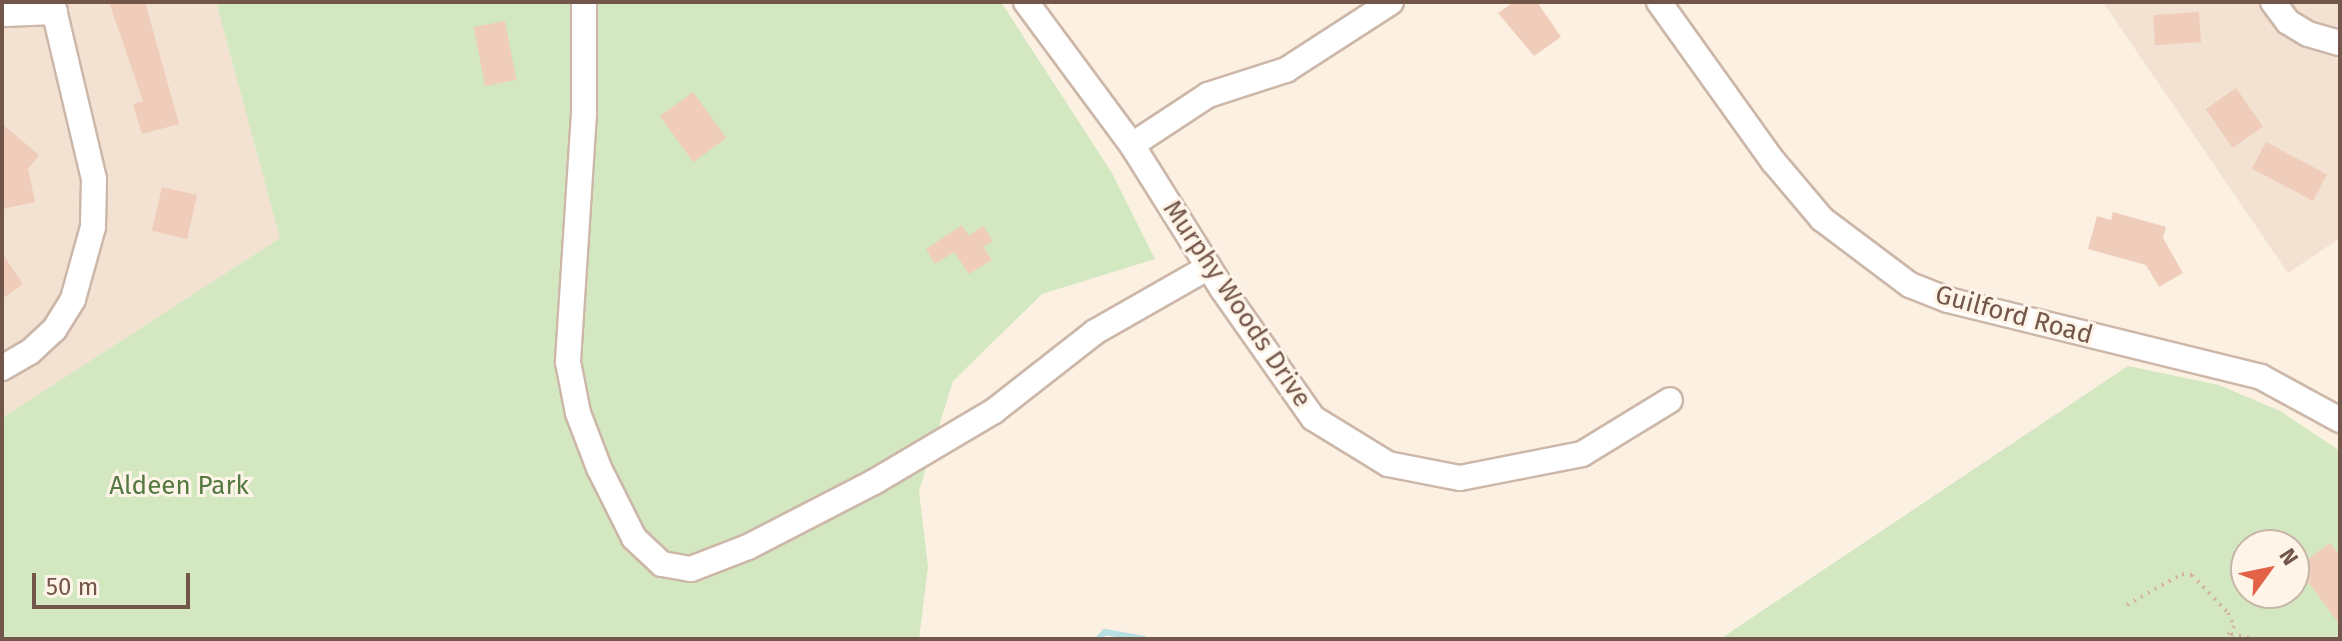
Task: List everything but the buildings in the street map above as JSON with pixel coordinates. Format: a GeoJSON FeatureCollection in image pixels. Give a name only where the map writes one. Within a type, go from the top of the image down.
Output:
{"type":"FeatureCollection","features":[{"type":"Feature","properties":{"kind":"street"},"geometry":{"type":"LineString","coordinates":[[584,2],[584,113],[568,362],[578,413],[599,468],[634,538],[662,564],[691,569],[748,547],[874,482],[994,411],[1095,332],[1209,267]]}},
{"type":"Feature","properties":{"kind":"street","name":"Murphy Woods Drive"},"geometry":{"type":"LineString","coordinates":[[1026,2],[1132,145],[1209,267],[1313,418],[1388,464],[1460,478],[1582,454],[1670,400]]}},
{"type":"Feature","properties":{"kind":"street"},"geometry":{"type":"LineString","coordinates":[[1132,145],[1208,95],[1286,70],[1391,2]]}},
{"type":"Feature","properties":{"kind":"street","name":"Guilford Road"},"geometry":{"type":"LineString","coordinates":[[1659,2],[1773,161],[1822,219],[1910,285],[1948,300],[2261,377],[2340,420]]}},
{"type":"Feature","properties":{"kind":"street"},"geometry":{"type":"LineString","coordinates":[[2273,2],[2288,22],[2332,42]]}},
{"type":"Feature","properties":{"kind":"street"},"geometry":{"type":"LineString","coordinates":[[2,14],[53,7],[94,179],[93,227],[73,299],[54,330],[30,352],[2,368]]}},
{"type":"Feature","properties":{"kind":"path"},"geometry":{"type":"LineString","coordinates":[[2127,605],[2182,574],[2192,575],[2228,613],[2234,626],[2226,639]]}},
{"type":"Feature","properties":{"kind":"path"},"geometry":{"type":"LineString","coordinates":[[2231,634],[2254,639]]}},
{"type":"Feature","properties":{"kind":"shaded area"},"geometry":{"type":"Polygon","coordinates":[[[2,2],[216,2],[280,238],[2,418],[2,2]]]}},
{"type":"Feature","properties":{"kind":"shaded area"},"geometry":{"type":"Polygon","coordinates":[[[2103,2],[2340,2],[2340,238],[2288,273],[2103,2]]]}},
{"type":"Feature","properties":{"kind":"green space","name":"Aldeen Park"},"geometry":{"type":"Polygon","coordinates":[[[216,2],[1001,2],[1112,173],[1155,259],[1042,294],[953,381],[919,491],[928,567],[919,639],[2,639],[2,418],[280,238],[216,2]]]}},
{"type":"Feature","properties":{"kind":"green space"},"geometry":{"type":"Polygon","coordinates":[[[2128,366],[2219,385],[2280,411],[2340,451],[2340,639],[1720,639],[2128,366]]]}},
{"type":"Feature","properties":{"kind":"waterway"},"geometry":{"type":"LineString","coordinates":[[1098,639],[1105,632],[1144,639]]}}]}
